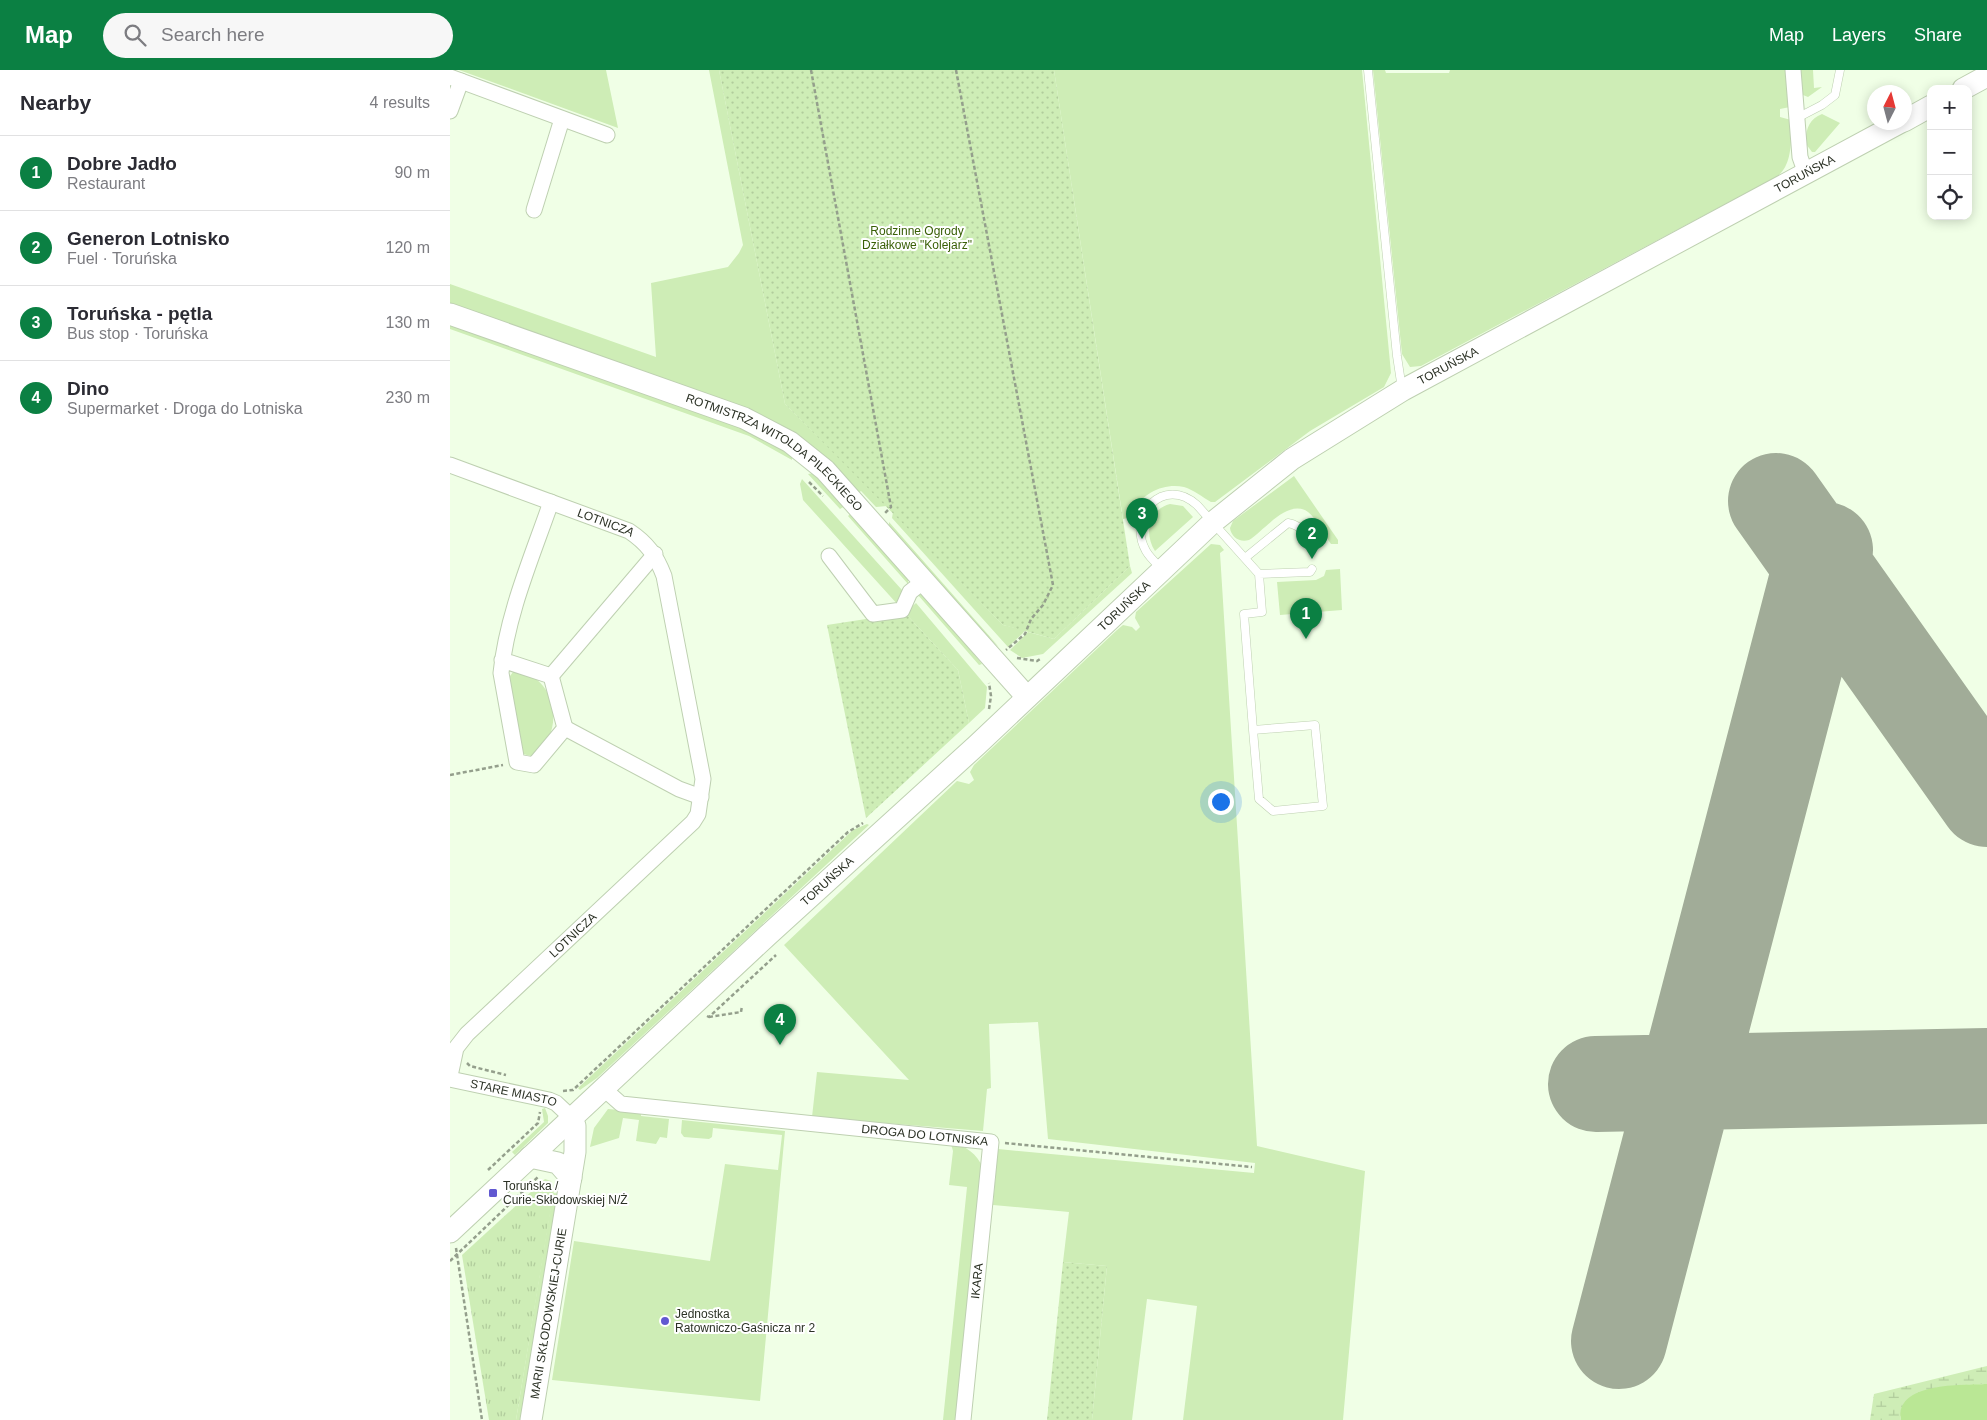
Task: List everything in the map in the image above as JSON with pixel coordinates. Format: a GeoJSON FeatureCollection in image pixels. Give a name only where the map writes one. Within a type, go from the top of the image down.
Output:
{"type":"FeatureCollection","features":[{"type":"Feature","properties":{"kind":"main road"},"geometry":{"type":"LineString","coordinates":[[1970,85],[1987,76]]}},
{"type":"Feature","properties":{"kind":"main road","name":"TORUŃSKA"},"geometry":{"type":"LineString","coordinates":[[1912,117],[1927,108]]}},
{"type":"Feature","properties":{"kind":"main road","name":"TORUŃSKA"},"geometry":{"type":"LineString","coordinates":[[451,1231],[1212,523],[1292,459],[1403,390],[1888,130]]}},
{"type":"Feature","properties":{"kind":"main road","name":"ROTMISTRZA WITOLDA PILECKIEGO"},"geometry":{"type":"LineString","coordinates":[[450,314],[744,418],[790,442],[825,470],[1027,697]]}},
{"type":"Feature","properties":{"kind":"main road","name":"MARII SKŁODOWSKIEJ-CURIE"},"geometry":{"type":"LineString","coordinates":[[531,1420],[576,1145],[576,1126],[572,1118]]}},
{"type":"Feature","properties":{"kind":"main road"},"geometry":{"type":"LineString","coordinates":[[530,1157],[558,1163],[571,1178]]}},
{"type":"Feature","properties":{"kind":"street"},"geometry":{"type":"LineString","coordinates":[[1793,70],[1800,157],[1806,174]]}},
{"type":"Feature","properties":{"kind":"street"},"geometry":{"type":"LineString","coordinates":[[450,111],[455,79],[607,135]]}},
{"type":"Feature","properties":{"kind":"street"},"geometry":{"type":"LineString","coordinates":[[534,210],[562,119]]}},
{"type":"Feature","properties":{"kind":"street","name":"LOTNICZA"},"geometry":{"type":"LineString","coordinates":[[450,465],[629,531],[644,541],[655,554],[664,576],[703,779],[698,814],[693,822],[467,1034],[458,1044],[450,1078]]}},
{"type":"Feature","properties":{"kind":"street"},"geometry":{"type":"LineString","coordinates":[[551,502],[507,633],[501,672],[517,762],[534,765],[565,728]]}},
{"type":"Feature","properties":{"kind":"street"},"geometry":{"type":"LineString","coordinates":[[551,676],[655,554]]}},
{"type":"Feature","properties":{"kind":"street"},"geometry":{"type":"LineString","coordinates":[[829,556],[873,614],[902,610],[910,592],[924,581]]}},
{"type":"Feature","properties":{"kind":"street"},"geometry":{"type":"LineString","coordinates":[[502,660],[551,676]]}},
{"type":"Feature","properties":{"kind":"street"},"geometry":{"type":"LineString","coordinates":[[551,676],[565,728],[679,789],[701,797]]}},
{"type":"Feature","properties":{"kind":"street","name":"STARE MIASTO"},"geometry":{"type":"LineString","coordinates":[[450,1078],[542,1098],[556,1103],[572,1118]]}},
{"type":"Feature","properties":{"kind":"street","name":"DROGA DO LOTNISKA"},"geometry":{"type":"LineString","coordinates":[[604,1089],[621,1104],[991,1142]]}},
{"type":"Feature","properties":{"kind":"street","name":"IKARA"},"geometry":{"type":"LineString","coordinates":[[963,1420],[991,1142]]}},
{"type":"Feature","properties":{"kind":"lane"},"geometry":{"type":"LineString","coordinates":[[1368,70],[1397,356],[1403,390]]}},
{"type":"Feature","properties":{"kind":"lane"},"geometry":{"type":"LineString","coordinates":[[1797,118],[1822,105],[1835,94],[1840,70]]}},
{"type":"Feature","properties":{"kind":"lane"},"geometry":{"type":"LineString","coordinates":[[1162,569],[1146,551],[1142,539],[1141,521],[1149,504],[1166,495],[1180,495],[1192,501],[1259,574],[1262,612],[1244,614],[1253,730],[1259,799],[1273,811],[1323,806],[1315,725],[1253,730]]}},
{"type":"Feature","properties":{"kind":"lane"},"geometry":{"type":"LineString","coordinates":[[1245,558],[1288,523],[1298,525],[1310,539],[1311,549]]}},
{"type":"Feature","properties":{"kind":"lane"},"geometry":{"type":"LineString","coordinates":[[1259,574],[1310,572],[1312,569]]}},
{"type":"Feature","properties":{"kind":"path"},"geometry":{"type":"LineString","coordinates":[[811,70],[891,507],[884,514]]}},
{"type":"Feature","properties":{"kind":"path"},"geometry":{"type":"LineString","coordinates":[[956,70],[1054,585],[1043,605],[1031,619],[1025,634],[1006,650]]}},
{"type":"Feature","properties":{"kind":"path"},"geometry":{"type":"LineString","coordinates":[[803,475],[828,502]]}},
{"type":"Feature","properties":{"kind":"path"},"geometry":{"type":"LineString","coordinates":[[987,713],[992,696],[989,680]]}},
{"type":"Feature","properties":{"kind":"path"},"geometry":{"type":"LineString","coordinates":[[450,775],[517,762]]}},
{"type":"Feature","properties":{"kind":"path"},"geometry":{"type":"LineString","coordinates":[[485,1173],[538,1122],[544,1088],[557,1091],[573,1090],[853,828],[870,820]]}},
{"type":"Feature","properties":{"kind":"path"},"geometry":{"type":"LineString","coordinates":[[708,1017],[776,955]]}},
{"type":"Feature","properties":{"kind":"path"},"geometry":{"type":"LineString","coordinates":[[708,1017],[742,1012],[742,1006]]}},
{"type":"Feature","properties":{"kind":"path"},"geometry":{"type":"LineString","coordinates":[[704,1013],[708,1017]]}},
{"type":"Feature","properties":{"kind":"path"},"geometry":{"type":"LineString","coordinates":[[454,1056],[466,1059],[470,1066],[504,1074],[510,1078]]}},
{"type":"Feature","properties":{"kind":"path","name":"DROGA DO LOTNISKA"},"geometry":{"type":"LineString","coordinates":[[991,1142],[1252,1167]]}},
{"type":"Feature","properties":{"kind":"path"},"geometry":{"type":"LineString","coordinates":[[451,1231],[457,1254],[482,1420]]}},
{"type":"Feature","properties":{"kind":"path"},"geometry":{"type":"LineString","coordinates":[[450,1260],[457,1254]]}},
{"type":"Feature","properties":{"kind":"green space"},"geometry":{"type":"Polygon","coordinates":[[[459,70],[606,70],[618,128],[459,70]]]}},
{"type":"Feature","properties":{"kind":"green space"},"geometry":{"type":"Polygon","coordinates":[[[709,70],[719,70],[785,404],[887,506],[876,507],[861,491],[857,494],[826,461],[450,306],[450,284],[656,357],[651,283],[728,267],[743,245],[709,70]]]}},
{"type":"Feature","properties":{"kind":"green space","name":"Rodzinne Ogrody Działkowe \"Kolejarz\""},"geometry":{"type":"Polygon","coordinates":[[[719,70],[1054,70],[1130,566],[1054,639],[1003,625],[785,404],[719,70]]]}},
{"type":"Feature","properties":{"kind":"green space"},"geometry":{"type":"Polygon","coordinates":[[[1054,70],[1362,70],[1391,373],[1384,387],[1310,431],[1215,502],[1211,502],[1184,487],[1168,486],[1160,488],[1145,497],[1139,502],[1132,517],[1123,519],[1054,70]]]}},
{"type":"Feature","properties":{"kind":"green space"},"geometry":{"type":"Polygon","coordinates":[[[1373,70],[1385,70],[1386,73],[1449,73],[1450,70],[1788,70],[1790,107],[1780,109],[1780,117],[1791,120],[1789,158],[1783,171],[1778,176],[1421,366],[1410,367],[1402,354],[1373,70]]]}},
{"type":"Feature","properties":{"kind":"green space"},"geometry":{"type":"Polygon","coordinates":[[[1800,70],[1813,70],[1814,88],[1822,87],[1808,97],[1803,95],[1800,70]]]}},
{"type":"Feature","properties":{"kind":"green space"},"geometry":{"type":"Polygon","coordinates":[[[1822,114],[1840,123],[1815,152],[1812,152],[1806,144],[1807,130],[1811,122],[1822,114]]]}},
{"type":"Feature","properties":{"kind":"green space"},"geometry":{"type":"Polygon","coordinates":[[[450,323],[752,432],[792,454],[792,460],[749,436],[450,329],[450,323]]]}},
{"type":"Feature","properties":{"kind":"green space"},"geometry":{"type":"Polygon","coordinates":[[[814,473],[845,506],[840,509],[808,474],[814,473]]]}},
{"type":"Feature","properties":{"kind":"green space"},"geometry":{"type":"Polygon","coordinates":[[[1294,476],[1338,540],[1338,544],[1331,544],[1311,515],[1300,509],[1284,512],[1249,540],[1242,541],[1234,537],[1230,528],[1233,521],[1294,476]]]}},
{"type":"Feature","properties":{"kind":"green space"},"geometry":{"type":"Polygon","coordinates":[[[802,479],[902,590],[899,606],[803,500],[800,484],[802,479]]]}},
{"type":"Feature","properties":{"kind":"green space"},"geometry":{"type":"Polygon","coordinates":[[[1170,504],[1183,506],[1193,517],[1155,551],[1150,537],[1150,523],[1157,511],[1170,504]]]}},
{"type":"Feature","properties":{"kind":"green space"},"geometry":{"type":"Polygon","coordinates":[[[893,512],[1003,625],[1025,630],[1023,633],[1008,647],[892,518],[893,512]]]}},
{"type":"Feature","properties":{"kind":"green space"},"geometry":{"type":"Polygon","coordinates":[[[851,513],[908,575],[908,584],[848,516],[851,513]]]}},
{"type":"Feature","properties":{"kind":"green space"},"geometry":{"type":"Polygon","coordinates":[[[889,522],[999,647],[958,608],[889,528],[889,522]]]}},
{"type":"Feature","properties":{"kind":"green space"},"geometry":{"type":"Polygon","coordinates":[[[1211,544],[1220,545],[1224,550],[1220,553],[1257,1146],[1365,1171],[1343,1420],[1183,1420],[1197,1306],[1147,1299],[1132,1420],[1092,1420],[1107,1266],[1063,1262],[1069,1212],[993,1205],[998,1149],[1254,1173],[1255,1163],[1048,1139],[1038,1022],[989,1024],[991,1088],[987,1089],[983,1131],[812,1117],[817,1072],[909,1080],[784,945],[957,781],[969,784],[974,780],[970,772],[974,765],[1117,630],[1123,625],[1132,627],[1136,631],[1140,627],[1135,618],[1136,612],[1211,544]]]}},
{"type":"Feature","properties":{"kind":"green space"},"geometry":{"type":"Polygon","coordinates":[[[1130,566],[1132,573],[1043,654],[1022,658],[1010,650],[1028,632],[1054,639],[1130,566]]]}},
{"type":"Feature","properties":{"kind":"green space"},"geometry":{"type":"Polygon","coordinates":[[[1340,569],[1342,610],[1280,615],[1277,582],[1316,580],[1324,576],[1326,570],[1340,569]]]}},
{"type":"Feature","properties":{"kind":"green space"},"geometry":{"type":"Polygon","coordinates":[[[918,595],[925,595],[982,664],[979,665],[918,595]]]}},
{"type":"Feature","properties":{"kind":"green space"},"geometry":{"type":"Polygon","coordinates":[[[916,603],[987,687],[985,708],[969,723],[958,670],[905,613],[916,603]]]}},
{"type":"Feature","properties":{"kind":"green space"},"geometry":{"type":"Polygon","coordinates":[[[905,613],[958,670],[969,723],[866,818],[827,625],[905,613]]]}},
{"type":"Feature","properties":{"kind":"green space"},"geometry":{"type":"Polygon","coordinates":[[[513,672],[528,675],[540,682],[548,693],[552,706],[553,721],[550,735],[543,747],[531,756],[523,754],[507,680],[513,672]]]}},
{"type":"Feature","properties":{"kind":"green space"},"geometry":{"type":"Polygon","coordinates":[[[867,824],[869,825],[597,1078],[580,1090],[578,1088],[853,830],[867,824]]]}},
{"type":"Feature","properties":{"kind":"green space"},"geometry":{"type":"Polygon","coordinates":[[[545,1108],[548,1123],[515,1155],[512,1152],[544,1122],[542,1109],[545,1108]]]}},
{"type":"Feature","properties":{"kind":"green space"},"geometry":{"type":"Polygon","coordinates":[[[608,1109],[641,1112],[641,1116],[669,1119],[667,1138],[660,1137],[656,1144],[636,1141],[639,1120],[623,1118],[619,1138],[590,1147],[594,1128],[608,1109]]]}},
{"type":"Feature","properties":{"kind":"green space"},"geometry":{"type":"Polygon","coordinates":[[[682,1120],[785,1131],[760,1401],[552,1380],[574,1241],[710,1261],[725,1164],[778,1170],[782,1135],[713,1128],[712,1137],[709,1139],[684,1137],[681,1133],[682,1120]]]}},
{"type":"Feature","properties":{"kind":"green space"},"geometry":{"type":"Polygon","coordinates":[[[951,1144],[961,1146],[970,1151],[978,1158],[983,1168],[956,1420],[943,1420],[967,1187],[949,1185],[953,1151],[951,1144]]]}},
{"type":"Feature","properties":{"kind":"green space"},"geometry":{"type":"Polygon","coordinates":[[[545,1179],[551,1181],[554,1190],[516,1420],[489,1420],[462,1255],[545,1179]]]}},
{"type":"Feature","properties":{"kind":"green space"},"geometry":{"type":"Polygon","coordinates":[[[553,1193],[561,1194],[523,1420],[516,1420],[553,1193]]]}},
{"type":"Feature","properties":{"kind":"green space"},"geometry":{"type":"Polygon","coordinates":[[[1063,1262],[1107,1266],[1092,1420],[1047,1420],[1063,1262]]]}},
{"type":"Feature","properties":{"kind":"green space"},"geometry":{"type":"Polygon","coordinates":[[[1987,1366],[1987,1384],[1960,1385],[1900,1416],[1901,1420],[1870,1420],[1874,1394],[1987,1366]]]}},
{"type":"Feature","properties":{"kind":"shaded area"},"geometry":{"type":"Polygon","coordinates":[[[1987,1384],[1987,1420],[1901,1420],[1902,1408],[1908,1398],[1919,1392],[1947,1386],[1987,1384]]]}},
{"type":"Feature","properties":{"kind":"runway"},"geometry":{"type":"LineString","coordinates":[[1776,501],[1987,799]]}},
{"type":"Feature","properties":{"kind":"runway"},"geometry":{"type":"LineString","coordinates":[[1619,1341],[1825,550]]}},
{"type":"Feature","properties":{"kind":"runway"},"geometry":{"type":"LineString","coordinates":[[1596,1084],[1987,1076]]}},
{"type":"Feature","properties":{"kind":"place","name":"Toruńska - pętla"},"geometry":{"type":"Point","coordinates":[1142,539]}},
{"type":"Feature","properties":{"kind":"place","name":"Generon Lotnisko"},"geometry":{"type":"Point","coordinates":[1312,559]}},
{"type":"Feature","properties":{"kind":"place","name":"Dobre Jadło"},"geometry":{"type":"Point","coordinates":[1306,639]}},
{"type":"Feature","properties":{"kind":"place","name":"Dino"},"geometry":{"type":"Point","coordinates":[780,1045]}},
{"type":"Feature","properties":{"kind":"place","name":"Toruńska / Curie-Skłodowskiej N/Ż"},"geometry":{"type":"Point","coordinates":[493,1193]}},
{"type":"Feature","properties":{"kind":"place","name":"Jednostka Ratowniczo-Gaśnicza nr 2"},"geometry":{"type":"Point","coordinates":[665,1321]}}]}
